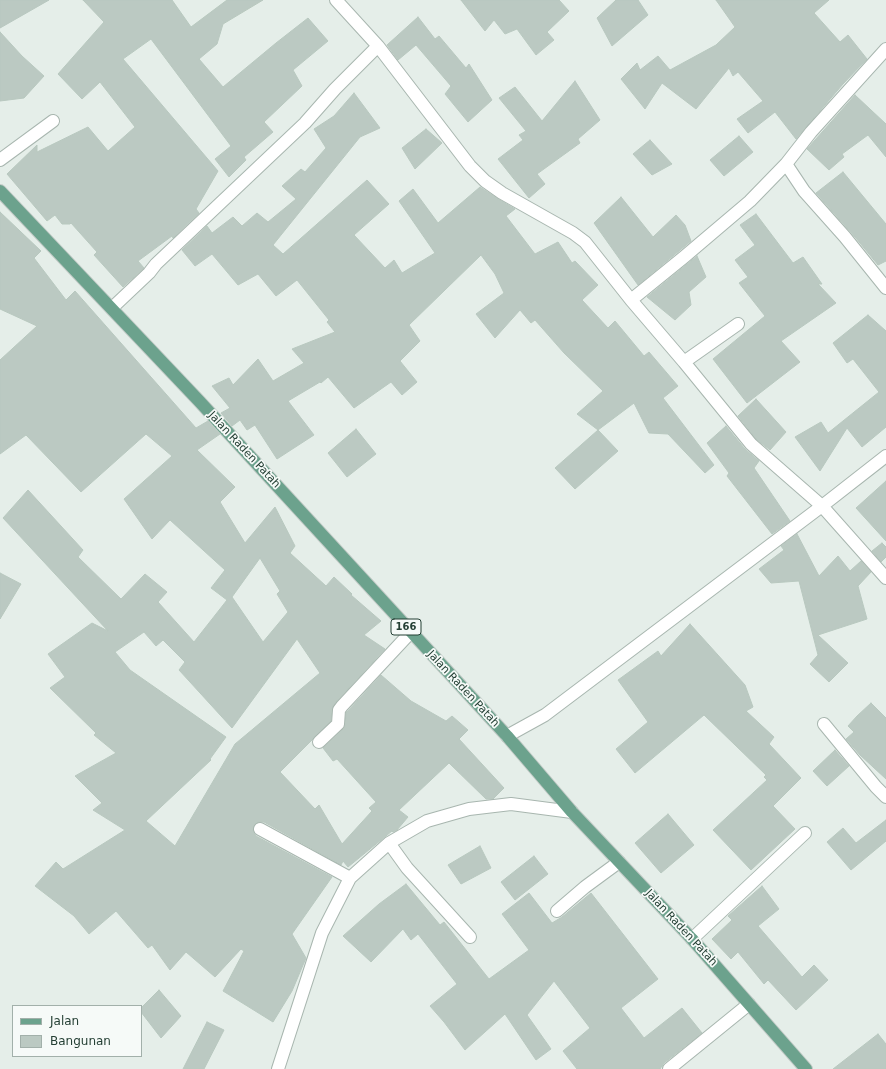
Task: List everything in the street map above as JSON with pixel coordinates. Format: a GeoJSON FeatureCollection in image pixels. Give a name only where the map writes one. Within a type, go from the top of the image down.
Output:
{"type":"FeatureCollection","features":[{"type":"Feature","properties":{"kind":"main road","name":"Jalan Raden Patah"},"geometry":{"type":"LineString","coordinates":[[0,191],[200,402],[507,736],[572,812],[692,939],[806,1069]]}},
{"type":"Feature","properties":{"kind":"street"},"geometry":{"type":"LineString","coordinates":[[336,0],[378,46],[470,166],[502,193],[573,233],[585,242],[631,300],[751,444],[822,506],[886,578]]}},
{"type":"Feature","properties":{"kind":"street"},"geometry":{"type":"LineString","coordinates":[[112,308],[149,273],[161,258],[305,123],[335,89],[378,46]]}},
{"type":"Feature","properties":{"kind":"street"},"geometry":{"type":"LineString","coordinates":[[631,300],[750,201],[786,164],[811,132],[886,49]]}},
{"type":"Feature","properties":{"kind":"street"},"geometry":{"type":"LineString","coordinates":[[0,160],[52,121]]}},
{"type":"Feature","properties":{"kind":"street"},"geometry":{"type":"LineString","coordinates":[[786,164],[804,191],[845,237],[886,288]]}},
{"type":"Feature","properties":{"kind":"street"},"geometry":{"type":"LineString","coordinates":[[684,362],[738,324]]}},
{"type":"Feature","properties":{"kind":"street"},"geometry":{"type":"LineString","coordinates":[[507,736],[545,715],[886,456]]}},
{"type":"Feature","properties":{"kind":"street"},"geometry":{"type":"LineString","coordinates":[[319,742],[338,724],[339,710],[342,706],[411,632]]}},
{"type":"Feature","properties":{"kind":"street"},"geometry":{"type":"LineString","coordinates":[[824,724],[886,797]]}},
{"type":"Feature","properties":{"kind":"street"},"geometry":{"type":"LineString","coordinates":[[278,1069],[322,933],[350,878],[427,821],[469,809],[511,804],[572,812]]}},
{"type":"Feature","properties":{"kind":"street"},"geometry":{"type":"LineString","coordinates":[[260,830],[350,878]]}},
{"type":"Feature","properties":{"kind":"street"},"geometry":{"type":"LineString","coordinates":[[692,939],[805,833]]}},
{"type":"Feature","properties":{"kind":"street"},"geometry":{"type":"LineString","coordinates":[[392,846],[407,868],[470,937]]}},
{"type":"Feature","properties":{"kind":"street"},"geometry":{"type":"LineString","coordinates":[[557,911],[619,862]]}},
{"type":"Feature","properties":{"kind":"street"},"geometry":{"type":"LineString","coordinates":[[669,1069],[749,1004]]}},
{"type":"Feature","properties":{"kind":"building"},"geometry":{"type":"Polygon","coordinates":[[[0,0],[49,0],[0,28],[0,0]]]}},
{"type":"Feature","properties":{"kind":"building"},"geometry":{"type":"Polygon","coordinates":[[[83,0],[172,0],[191,27],[227,0],[263,0],[223,24],[217,44],[199,59],[223,87],[308,18],[328,41],[293,70],[302,86],[264,122],[273,132],[244,157],[246,160],[229,177],[215,159],[231,146],[151,39],[123,59],[218,171],[196,209],[199,213],[173,238],[172,236],[138,261],[144,268],[123,287],[94,255],[97,252],[71,223],[62,224],[55,215],[47,221],[7,174],[37,145],[37,152],[88,127],[108,151],[135,127],[100,82],[82,99],[58,74],[104,22],[83,0]]]}},
{"type":"Feature","properties":{"kind":"building"},"geometry":{"type":"Polygon","coordinates":[[[461,0],[559,0],[569,11],[547,32],[554,40],[536,55],[517,29],[505,34],[494,20],[485,31],[461,0]]]}},
{"type":"Feature","properties":{"kind":"building"},"geometry":{"type":"Polygon","coordinates":[[[616,0],[638,0],[648,15],[612,46],[597,18],[616,0]]]}},
{"type":"Feature","properties":{"kind":"building"},"geometry":{"type":"Polygon","coordinates":[[[716,0],[829,0],[814,13],[840,42],[848,35],[867,59],[843,84],[796,139],[775,112],[748,133],[737,119],[763,101],[738,72],[733,76],[729,68],[696,109],[662,83],[645,109],[621,79],[637,63],[640,70],[658,56],[670,70],[716,45],[735,27],[716,0]]]}},
{"type":"Feature","properties":{"kind":"building"},"geometry":{"type":"Polygon","coordinates":[[[418,17],[435,39],[439,36],[466,68],[469,64],[492,100],[468,122],[445,94],[451,86],[416,45],[398,60],[387,45],[418,17]]]}},
{"type":"Feature","properties":{"kind":"building"},"geometry":{"type":"Polygon","coordinates":[[[0,32],[22,56],[44,76],[24,98],[0,101],[0,32]]]}},
{"type":"Feature","properties":{"kind":"building"},"geometry":{"type":"Polygon","coordinates":[[[575,81],[600,120],[578,139],[580,143],[537,174],[545,184],[529,198],[498,159],[523,140],[519,135],[526,131],[499,98],[515,87],[542,121],[575,81]]]}},
{"type":"Feature","properties":{"kind":"building"},"geometry":{"type":"Polygon","coordinates":[[[354,93],[380,128],[360,137],[273,245],[283,254],[367,180],[389,204],[354,235],[385,268],[394,260],[402,273],[435,253],[399,201],[413,189],[438,223],[480,187],[515,209],[506,216],[535,254],[558,242],[572,263],[575,261],[598,285],[582,300],[608,328],[615,321],[644,356],[649,352],[678,386],[663,398],[714,465],[705,473],[668,434],[649,433],[634,403],[598,430],[577,414],[603,391],[564,353],[535,320],[531,323],[520,310],[495,338],[476,314],[504,293],[495,274],[481,255],[409,325],[420,341],[400,361],[417,382],[402,395],[391,382],[354,408],[328,377],[321,383],[320,382],[288,401],[314,435],[277,459],[255,425],[247,430],[240,420],[232,426],[221,413],[230,408],[212,386],[229,378],[233,385],[258,359],[273,381],[304,363],[292,349],[335,332],[327,322],[329,320],[297,280],[276,296],[258,274],[238,285],[212,254],[195,266],[182,250],[207,226],[212,233],[233,217],[242,226],[257,213],[268,222],[296,199],[282,186],[301,169],[305,172],[326,148],[314,129],[334,116],[354,93]]]}},
{"type":"Feature","properties":{"kind":"building"},"geometry":{"type":"Polygon","coordinates":[[[855,95],[886,124],[886,157],[868,135],[842,154],[844,157],[829,170],[807,149],[855,95]]]}},
{"type":"Feature","properties":{"kind":"building"},"geometry":{"type":"Polygon","coordinates":[[[426,129],[442,143],[415,169],[402,148],[426,129]]]}},
{"type":"Feature","properties":{"kind":"building"},"geometry":{"type":"Polygon","coordinates":[[[739,136],[753,152],[724,176],[710,160],[739,136]]]}},
{"type":"Feature","properties":{"kind":"building"},"geometry":{"type":"Polygon","coordinates":[[[650,140],[672,164],[652,175],[633,154],[650,140]]]}},
{"type":"Feature","properties":{"kind":"building"},"geometry":{"type":"Polygon","coordinates":[[[843,172],[886,224],[886,261],[878,265],[816,193],[843,172]]]}},
{"type":"Feature","properties":{"kind":"building"},"geometry":{"type":"Polygon","coordinates":[[[621,197],[653,237],[676,215],[685,225],[691,241],[638,285],[594,223],[621,197]]]}},
{"type":"Feature","properties":{"kind":"building"},"geometry":{"type":"Polygon","coordinates":[[[0,212],[41,251],[34,258],[66,300],[75,291],[196,428],[208,421],[220,434],[197,450],[235,487],[220,502],[245,543],[275,507],[295,546],[290,553],[326,586],[334,577],[352,594],[351,595],[381,621],[364,635],[385,649],[336,702],[332,709],[331,721],[280,772],[315,809],[319,805],[342,844],[372,811],[369,808],[376,802],[337,759],[333,761],[323,748],[343,729],[345,725],[346,713],[381,675],[411,701],[446,721],[452,716],[468,730],[459,739],[504,788],[493,799],[486,799],[449,763],[399,810],[408,817],[397,830],[392,831],[348,867],[343,861],[341,865],[264,822],[256,823],[253,830],[256,836],[332,877],[292,934],[306,958],[292,991],[273,1022],[223,991],[244,951],[241,949],[215,977],[186,952],[170,970],[152,945],[148,948],[116,911],[89,934],[74,916],[35,886],[56,862],[63,869],[125,830],[93,810],[102,803],[75,776],[116,753],[94,735],[96,733],[50,688],[65,677],[48,654],[92,623],[108,631],[3,518],[28,490],[83,550],[78,557],[121,599],[145,574],[167,592],[158,602],[194,642],[227,600],[211,588],[225,570],[170,520],[152,539],[124,499],[172,456],[146,434],[81,492],[26,435],[0,454],[0,360],[37,326],[0,309],[0,212]],[[260,558],[232,597],[263,642],[288,612],[277,594],[280,591],[260,558]],[[144,632],[115,652],[130,670],[226,737],[210,759],[211,760],[146,821],[175,846],[235,744],[320,673],[297,639],[232,728],[179,670],[185,662],[163,640],[156,646],[144,632]]]}},
{"type":"Feature","properties":{"kind":"building"},"geometry":{"type":"Polygon","coordinates":[[[756,214],[793,263],[803,257],[822,284],[818,284],[836,303],[781,341],[800,362],[747,403],[713,359],[765,316],[739,283],[748,277],[735,260],[755,245],[740,225],[756,214]]]}},
{"type":"Feature","properties":{"kind":"building"},"geometry":{"type":"Polygon","coordinates":[[[697,256],[706,277],[689,292],[691,305],[675,320],[647,297],[697,256]]]}},
{"type":"Feature","properties":{"kind":"building"},"geometry":{"type":"Polygon","coordinates":[[[868,315],[886,331],[886,427],[862,447],[847,428],[820,471],[795,437],[821,422],[828,433],[879,392],[853,359],[847,363],[833,343],[868,315]]]}},
{"type":"Feature","properties":{"kind":"building"},"geometry":{"type":"Polygon","coordinates":[[[756,399],[786,432],[770,450],[756,439],[738,416],[756,399]]]}},
{"type":"Feature","properties":{"kind":"building"},"geometry":{"type":"Polygon","coordinates":[[[726,426],[745,449],[759,461],[754,468],[790,521],[772,534],[727,476],[729,473],[707,443],[726,426]]]}},
{"type":"Feature","properties":{"kind":"building"},"geometry":{"type":"Polygon","coordinates":[[[356,429],[376,454],[347,477],[328,453],[356,429]]]}},
{"type":"Feature","properties":{"kind":"building"},"geometry":{"type":"Polygon","coordinates":[[[598,430],[618,451],[575,489],[555,468],[598,430]]]}},
{"type":"Feature","properties":{"kind":"building"},"geometry":{"type":"Polygon","coordinates":[[[886,481],[886,541],[856,508],[886,481]]]}},
{"type":"Feature","properties":{"kind":"building"},"geometry":{"type":"Polygon","coordinates":[[[797,534],[819,576],[838,556],[850,571],[861,561],[871,572],[858,586],[867,619],[818,635],[848,663],[829,682],[810,664],[818,655],[799,581],[771,583],[759,569],[784,550],[781,546],[797,534]]]}},
{"type":"Feature","properties":{"kind":"building"},"geometry":{"type":"Polygon","coordinates":[[[882,543],[886,547],[886,557],[881,562],[872,551],[882,543]]]}},
{"type":"Feature","properties":{"kind":"building"},"geometry":{"type":"Polygon","coordinates":[[[0,573],[21,584],[0,619],[0,573]]]}},
{"type":"Feature","properties":{"kind":"building"},"geometry":{"type":"Polygon","coordinates":[[[690,624],[745,685],[753,707],[746,711],[774,737],[769,744],[801,778],[773,806],[795,829],[751,870],[713,830],[767,780],[764,777],[766,775],[704,715],[635,773],[616,749],[648,722],[618,680],[658,651],[661,656],[690,624]]]}},
{"type":"Feature","properties":{"kind":"building"},"geometry":{"type":"Polygon","coordinates":[[[871,703],[886,718],[886,779],[860,755],[846,739],[854,732],[848,726],[871,703]]]}},
{"type":"Feature","properties":{"kind":"building"},"geometry":{"type":"Polygon","coordinates":[[[835,750],[849,766],[827,786],[813,771],[835,750]]]}},
{"type":"Feature","properties":{"kind":"building"},"geometry":{"type":"Polygon","coordinates":[[[668,814],[694,845],[661,873],[635,843],[668,814]]]}},
{"type":"Feature","properties":{"kind":"building"},"geometry":{"type":"Polygon","coordinates":[[[886,820],[886,841],[851,870],[827,842],[843,828],[856,843],[886,820]]]}},
{"type":"Feature","properties":{"kind":"building"},"geometry":{"type":"Polygon","coordinates":[[[480,846],[491,868],[461,884],[448,865],[480,846]]]}},
{"type":"Feature","properties":{"kind":"building"},"geometry":{"type":"Polygon","coordinates":[[[534,856],[548,874],[515,900],[501,882],[534,856]]]}},
{"type":"Feature","properties":{"kind":"building"},"geometry":{"type":"Polygon","coordinates":[[[406,884],[440,925],[444,922],[489,979],[529,950],[502,914],[529,893],[552,923],[562,917],[591,893],[658,979],[621,1008],[644,1038],[682,1008],[702,1033],[664,1063],[660,1069],[577,1069],[563,1051],[590,1028],[554,981],[527,1015],[551,1049],[536,1060],[505,1014],[465,1050],[430,1006],[457,984],[418,934],[411,940],[403,929],[371,962],[343,936],[379,904],[406,884]]]}},
{"type":"Feature","properties":{"kind":"building"},"geometry":{"type":"Polygon","coordinates":[[[762,886],[779,909],[758,926],[802,977],[814,965],[828,980],[796,1010],[768,980],[764,984],[738,952],[731,959],[712,939],[732,920],[728,916],[762,886]]]}},
{"type":"Feature","properties":{"kind":"building"},"geometry":{"type":"Polygon","coordinates":[[[159,990],[181,1016],[161,1038],[142,1013],[142,1007],[159,990]]]}},
{"type":"Feature","properties":{"kind":"building"},"geometry":{"type":"Polygon","coordinates":[[[207,1022],[224,1030],[204,1069],[183,1069],[207,1022]]]}},
{"type":"Feature","properties":{"kind":"building"},"geometry":{"type":"Polygon","coordinates":[[[878,1034],[886,1044],[886,1069],[833,1069],[878,1034]]]}}]}
